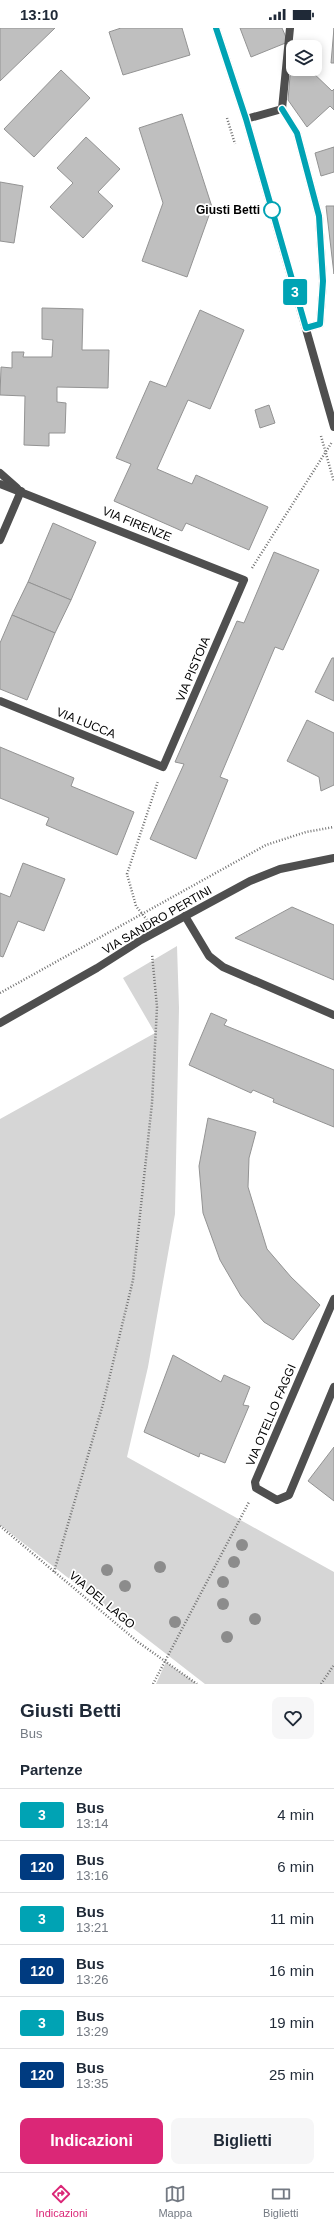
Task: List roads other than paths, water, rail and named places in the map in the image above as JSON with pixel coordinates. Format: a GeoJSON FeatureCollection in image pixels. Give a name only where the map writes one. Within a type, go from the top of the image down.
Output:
{"type":"FeatureCollection","features":[{"type":"Feature","properties":{"kind":"street"},"geometry":{"type":"LineString","coordinates":[[216,28],[246,119],[334,427]]}},
{"type":"Feature","properties":{"kind":"street"},"geometry":{"type":"LineString","coordinates":[[290,28],[282,109],[297,133],[319,216],[323,281],[320,324],[306,328]]}},
{"type":"Feature","properties":{"kind":"street"},"geometry":{"type":"LineString","coordinates":[[246,119],[282,109]]}},
{"type":"Feature","properties":{"kind":"street","name":"VIA FIRENZE"},"geometry":{"type":"LineString","coordinates":[[0,473],[21,491]]}},
{"type":"Feature","properties":{"kind":"street","name":"VIA FIRENZE"},"geometry":{"type":"LineString","coordinates":[[0,484],[244,580]]}},
{"type":"Feature","properties":{"kind":"street"},"geometry":{"type":"LineString","coordinates":[[0,540],[21,491]]}},
{"type":"Feature","properties":{"kind":"street","name":"VIA PISTOIA"},"geometry":{"type":"LineString","coordinates":[[163,768],[244,580]]}},
{"type":"Feature","properties":{"kind":"street","name":"VIA LUCCA"},"geometry":{"type":"LineString","coordinates":[[0,701],[163,768]]}},
{"type":"Feature","properties":{"kind":"street","name":"VIA SANDRO PERTINI"},"geometry":{"type":"LineString","coordinates":[[0,1024],[156,932],[250,881],[280,869],[334,858]]}},
{"type":"Feature","properties":{"kind":"street"},"geometry":{"type":"LineString","coordinates":[[185,916],[209,956],[223,967],[334,1014]]}},
{"type":"Feature","properties":{"kind":"street","name":"VIA OTELLO FAGGI"},"geometry":{"type":"LineString","coordinates":[[334,1299],[255,1482],[256,1488],[277,1500],[288,1494],[334,1387]]}},
{"type":"Feature","properties":{"kind":"place","name":"Giusti Betti"},"geometry":{"type":"Point","coordinates":[272,210]}}]}
